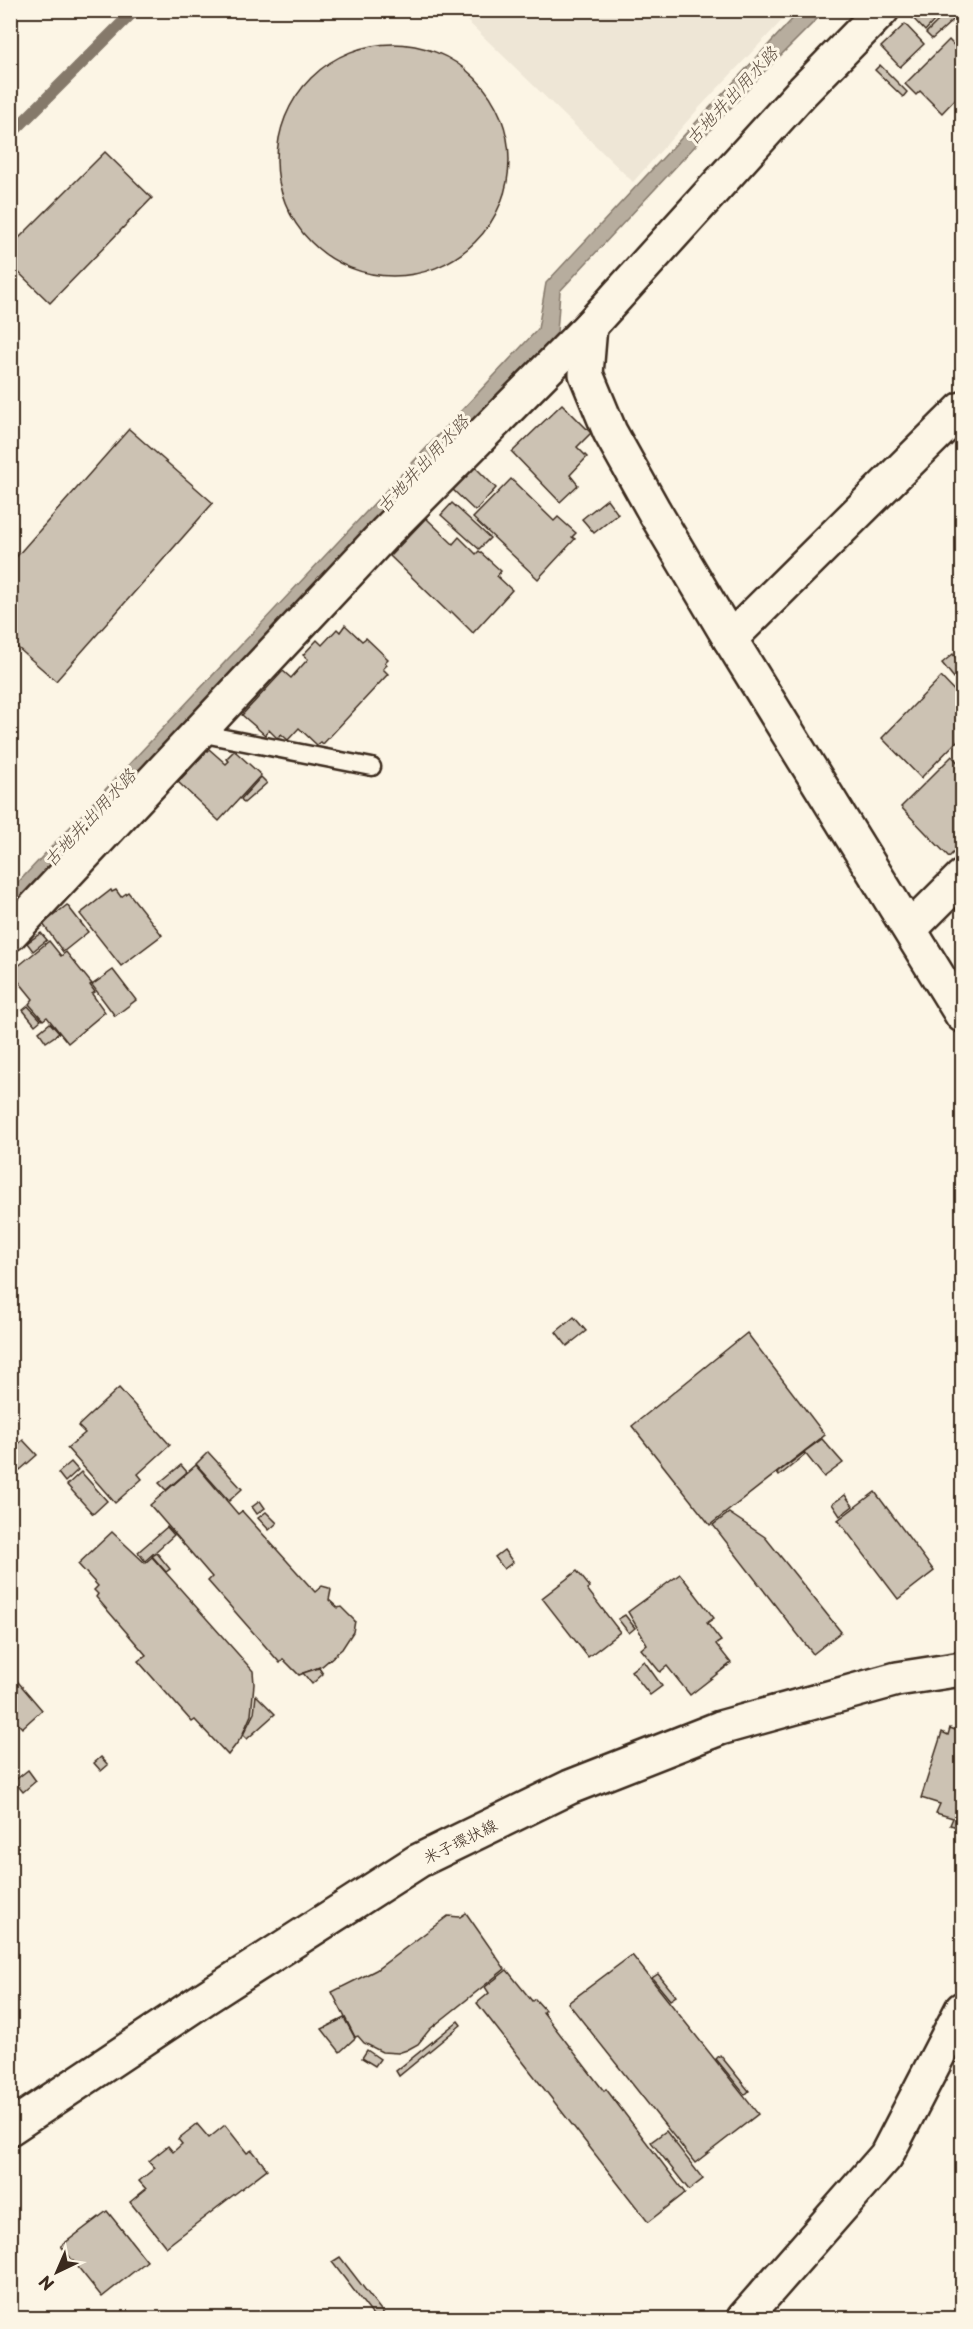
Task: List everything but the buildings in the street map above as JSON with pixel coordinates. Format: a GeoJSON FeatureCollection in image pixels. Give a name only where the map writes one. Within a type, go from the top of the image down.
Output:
{"type":"FeatureCollection","features":[{"type":"Feature","properties":{"kind":"street"},"geometry":{"type":"LineString","coordinates":[[10,934],[387,531],[590,326],[801,93],[882,10]]}},
{"type":"Feature","properties":{"kind":"street"},"geometry":{"type":"LineString","coordinates":[[590,326],[586,374],[610,432],[730,639],[963,1015]]}},
{"type":"Feature","properties":{"kind":"street"},"geometry":{"type":"LineString","coordinates":[[730,639],[963,409]]}},
{"type":"Feature","properties":{"kind":"street"},"geometry":{"type":"LineString","coordinates":[[910,929],[963,877]]}},
{"type":"Feature","properties":{"kind":"street","name":"米子環状線"},"geometry":{"type":"LineString","coordinates":[[10,2128],[205,1998],[418,1861],[570,1787],[720,1728],[897,1679],[963,1669]]}},
{"type":"Feature","properties":{"kind":"street"},"geometry":{"type":"LineString","coordinates":[[744,2319],[886,2156],[963,2009]]}},
{"type":"Feature","properties":{"kind":"lane"},"geometry":{"type":"LineString","coordinates":[[199,733],[372,767]]}},
{"type":"Feature","properties":{"kind":"shaded area"},"geometry":{"type":"Polygon","coordinates":[[[457,11],[791,11],[633,182],[457,11]]]}},
{"type":"Feature","properties":{"kind":"water","name":"古地井出用水路"},"geometry":{"type":"Polygon","coordinates":[[[800,11],[825,11],[764,72],[560,291],[557,333],[11,915],[10,891],[538,329],[546,283],[800,11]]]}},
{"type":"Feature","properties":{"kind":"waterway"},"geometry":{"type":"LineString","coordinates":[[10,135],[135,10]]}}]}
